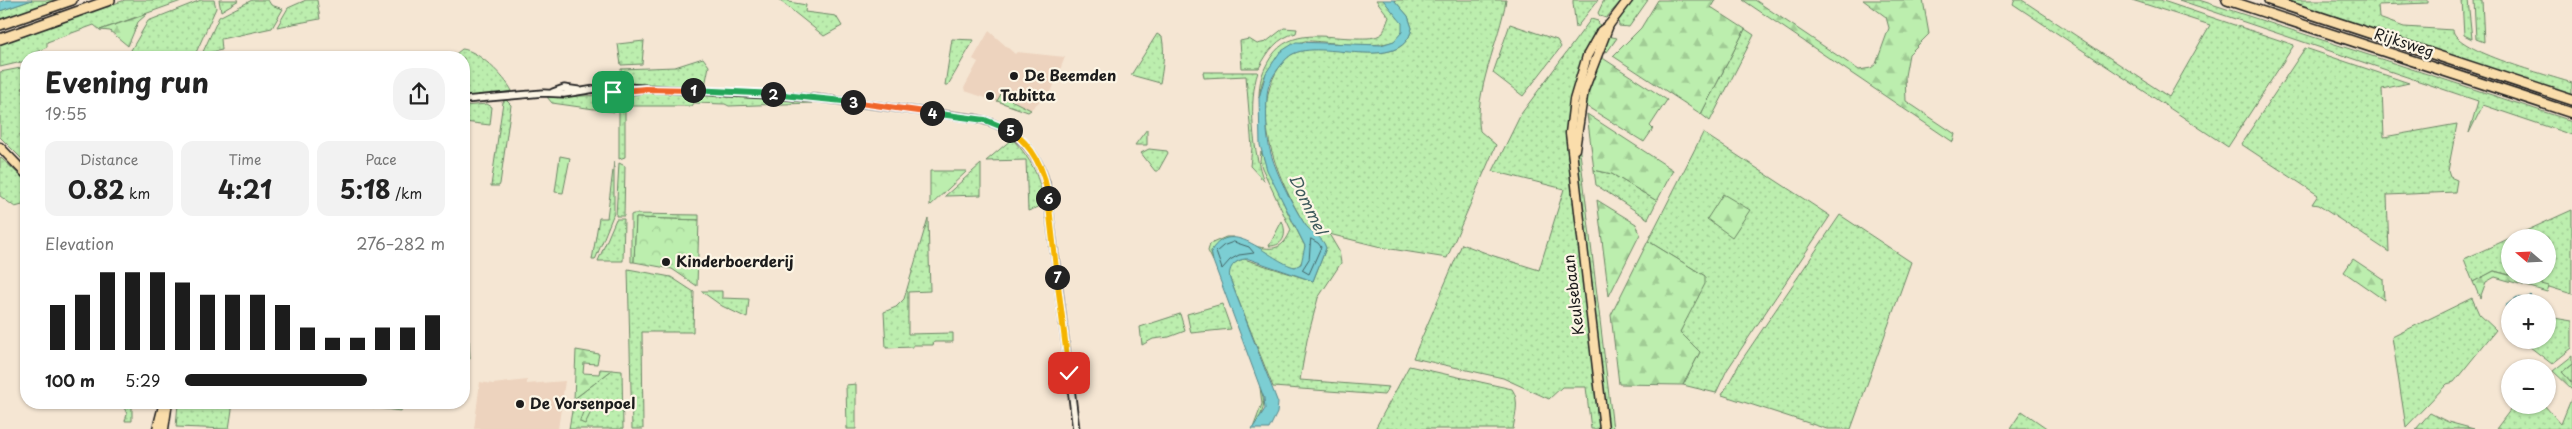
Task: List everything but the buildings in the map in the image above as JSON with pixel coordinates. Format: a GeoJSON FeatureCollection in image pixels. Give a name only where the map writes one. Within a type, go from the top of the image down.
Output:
{"type":"FeatureCollection","features":[{"type":"Feature","properties":{"kind":"highway"},"geometry":{"type":"LineString","coordinates":[[0,25],[72,0]]}},
{"type":"Feature","properties":{"kind":"highway"},"geometry":{"type":"LineString","coordinates":[[0,39],[110,0]]}},
{"type":"Feature","properties":{"kind":"highway","name":"Rijksweg"},"geometry":{"type":"LineString","coordinates":[[2227,0],[2572,113]]}},
{"type":"Feature","properties":{"kind":"highway","name":"Rijksweg"},"geometry":{"type":"LineString","coordinates":[[2268,0],[2572,100]]}},
{"type":"Feature","properties":{"kind":"main road","name":"Keulsebaan"},"geometry":{"type":"LineString","coordinates":[[1604,429],[1573,158],[1584,90],[1609,25],[1628,0]]}},
{"type":"Feature","properties":{"kind":"main road"},"geometry":{"type":"LineString","coordinates":[[0,148],[20,167]]}},
{"type":"Feature","properties":{"kind":"main road"},"geometry":{"type":"LineString","coordinates":[[162,409],[160,417],[162,428]]}},
{"type":"Feature","properties":{"kind":"main road"},"geometry":{"type":"LineString","coordinates":[[162,428],[166,409]]}},
{"type":"Feature","properties":{"kind":"street"},"geometry":{"type":"LineString","coordinates":[[470,99],[551,92],[564,88],[585,91],[609,87],[709,90],[817,98],[993,122],[1014,134],[1032,151],[1042,169],[1046,183],[1076,429]]}},
{"type":"Feature","properties":{"kind":"shaded area","name":"De Beemden"},"geometry":{"type":"Polygon","coordinates":[[[989,31],[1015,54],[1017,52],[1065,57],[1052,90],[1028,112],[965,91],[964,88],[978,62],[973,59],[989,31]]]}},
{"type":"Feature","properties":{"kind":"shaded area","name":"De Vorsenpoel"},"geometry":{"type":"Polygon","coordinates":[[[527,380],[527,384],[565,381],[558,429],[474,429],[480,382],[493,384],[527,380]]]}},
{"type":"Feature","properties":{"kind":"green space"},"geometry":{"type":"Polygon","coordinates":[[[32,0],[62,0],[0,21],[0,11],[32,0]]]}},
{"type":"Feature","properties":{"kind":"green space"},"geometry":{"type":"Polygon","coordinates":[[[125,0],[184,0],[100,30],[94,25],[47,42],[47,47],[38,51],[20,51],[20,62],[0,67],[0,44],[125,0]]]}},
{"type":"Feature","properties":{"kind":"green space"},"geometry":{"type":"Polygon","coordinates":[[[201,0],[214,0],[216,8],[197,51],[130,51],[148,21],[201,0]]]}},
{"type":"Feature","properties":{"kind":"green space"},"geometry":{"type":"Polygon","coordinates":[[[219,0],[239,0],[221,11],[219,0]]]}},
{"type":"Feature","properties":{"kind":"green space"},"geometry":{"type":"Polygon","coordinates":[[[252,0],[268,0],[271,5],[283,9],[272,28],[221,39],[222,50],[203,51],[219,17],[252,0]]]}},
{"type":"Feature","properties":{"kind":"green space"},"geometry":{"type":"Polygon","coordinates":[[[306,0],[317,0],[320,19],[277,27],[288,8],[306,0]]]}},
{"type":"Feature","properties":{"kind":"green space"},"geometry":{"type":"Polygon","coordinates":[[[779,0],[789,0],[789,2],[806,5],[805,12],[836,16],[842,26],[824,36],[779,0]]]}},
{"type":"Feature","properties":{"kind":"green space"},"geometry":{"type":"Polygon","coordinates":[[[1376,0],[1383,0],[1401,20],[1404,32],[1397,40],[1383,44],[1366,45],[1305,41],[1296,45],[1268,70],[1259,98],[1260,82],[1265,67],[1271,57],[1288,41],[1310,36],[1370,38],[1383,33],[1389,17],[1376,0]]]}},
{"type":"Feature","properties":{"kind":"green space"},"geometry":{"type":"Polygon","coordinates":[[[1394,0],[1506,0],[1480,101],[1480,131],[1496,145],[1447,258],[1385,248],[1329,234],[1339,251],[1341,263],[1318,298],[1307,340],[1300,380],[1389,387],[1384,395],[1273,387],[1230,279],[1230,268],[1234,263],[1244,259],[1313,281],[1326,248],[1309,230],[1294,205],[1284,185],[1269,142],[1266,119],[1267,98],[1273,78],[1285,60],[1298,52],[1315,49],[1374,53],[1391,51],[1404,43],[1412,28],[1408,16],[1394,0]]]}},
{"type":"Feature","properties":{"kind":"green space"},"geometry":{"type":"Polygon","coordinates":[[[1573,0],[1598,0],[1576,28],[1573,3],[1573,0]]]}},
{"type":"Feature","properties":{"kind":"green space"},"geometry":{"type":"Polygon","coordinates":[[[1604,0],[1622,0],[1606,18],[1598,13],[1604,0]]]}},
{"type":"Feature","properties":{"kind":"green space"},"geometry":{"type":"Polygon","coordinates":[[[1634,0],[1648,0],[1629,27],[1619,26],[1618,20],[1634,0]]]}},
{"type":"Feature","properties":{"kind":"green space"},"geometry":{"type":"Polygon","coordinates":[[[1658,0],[1715,0],[1711,7],[1745,29],[1701,114],[1613,56],[1641,28],[1658,0]]]}},
{"type":"Feature","properties":{"kind":"green space"},"geometry":{"type":"Polygon","coordinates":[[[1743,0],[1755,0],[1859,70],[1871,68],[1876,64],[1889,28],[1886,17],[1863,0],[1923,0],[1929,34],[1909,54],[1905,76],[1906,101],[1955,134],[1953,142],[1743,0]]]}},
{"type":"Feature","properties":{"kind":"green space"},"geometry":{"type":"Polygon","coordinates":[[[2015,0],[2022,0],[2169,97],[2210,25],[2132,0],[2160,0],[2294,45],[2228,147],[2013,4],[2015,0]]]}},
{"type":"Feature","properties":{"kind":"green space"},"geometry":{"type":"Polygon","coordinates":[[[2179,0],[2199,0],[2572,121],[2572,135],[2483,105],[2469,133],[2478,101],[2179,0]]]}},
{"type":"Feature","properties":{"kind":"green space"},"geometry":{"type":"Polygon","coordinates":[[[2282,0],[2428,0],[2428,3],[2378,5],[2379,18],[2404,27],[2453,30],[2458,38],[2469,46],[2486,54],[2505,62],[2572,83],[2572,95],[2282,0]]]}},
{"type":"Feature","properties":{"kind":"green space"},"geometry":{"type":"Polygon","coordinates":[[[2462,0],[2468,0],[2472,39],[2464,35],[2462,0]]]}},
{"type":"Feature","properties":{"kind":"green space"},"geometry":{"type":"Polygon","coordinates":[[[2474,0],[2482,0],[2484,42],[2476,39],[2474,0]]]}},
{"type":"Feature","properties":{"kind":"green space"},"geometry":{"type":"Polygon","coordinates":[[[147,14],[138,22],[128,46],[110,31],[100,30],[147,14]]]}},
{"type":"Feature","properties":{"kind":"green space"},"geometry":{"type":"Polygon","coordinates":[[[1591,19],[1598,21],[1600,27],[1590,45],[1568,140],[1599,429],[1591,429],[1586,387],[1562,387],[1549,399],[1503,378],[1413,358],[1462,244],[1539,270],[1564,189],[1493,171],[1521,114],[1591,19]]]}},
{"type":"Feature","properties":{"kind":"green space"},"geometry":{"type":"Polygon","coordinates":[[[1510,24],[1557,40],[1561,47],[1523,96],[1493,73],[1510,24]]]}},
{"type":"Feature","properties":{"kind":"green space"},"geometry":{"type":"Polygon","coordinates":[[[1284,28],[1297,29],[1296,33],[1283,38],[1274,46],[1259,68],[1242,68],[1240,41],[1249,39],[1257,44],[1266,42],[1284,28]]]}},
{"type":"Feature","properties":{"kind":"green space"},"geometry":{"type":"Polygon","coordinates":[[[1745,29],[1754,35],[1710,121],[1701,114],[1745,29]]]}},
{"type":"Feature","properties":{"kind":"green space"},"geometry":{"type":"Polygon","coordinates":[[[1157,34],[1162,37],[1163,49],[1160,83],[1131,75],[1157,34]]]}},
{"type":"Feature","properties":{"kind":"green space"},"geometry":{"type":"Polygon","coordinates":[[[1608,36],[1617,38],[1607,52],[1601,48],[1608,36]]]}},
{"type":"Feature","properties":{"kind":"green space"},"geometry":{"type":"Polygon","coordinates":[[[952,39],[974,40],[948,85],[945,85],[952,39]]]}},
{"type":"Feature","properties":{"kind":"green space"},"geometry":{"type":"Polygon","coordinates":[[[644,41],[642,64],[621,65],[618,44],[644,41]]]}},
{"type":"Feature","properties":{"kind":"green space"},"geometry":{"type":"Polygon","coordinates":[[[2305,48],[2409,83],[2382,89],[2384,137],[2457,124],[2448,171],[2450,177],[2457,180],[2455,192],[2387,195],[2389,252],[2318,205],[2312,204],[2318,195],[2241,144],[2305,48]]]}},
{"type":"Feature","properties":{"kind":"green space"},"geometry":{"type":"Polygon","coordinates":[[[470,52],[490,65],[512,91],[470,98],[470,52]]]}},
{"type":"Feature","properties":{"kind":"green space"},"geometry":{"type":"Polygon","coordinates":[[[1598,55],[1667,100],[1650,126],[1653,129],[1644,142],[1586,106],[1585,93],[1598,55]]]}},
{"type":"Feature","properties":{"kind":"green space"},"geometry":{"type":"Polygon","coordinates":[[[703,58],[709,66],[705,86],[622,86],[621,69],[675,67],[703,58]]]}},
{"type":"Feature","properties":{"kind":"green space"},"geometry":{"type":"Polygon","coordinates":[[[20,68],[20,157],[0,137],[0,72],[20,68]]]}},
{"type":"Feature","properties":{"kind":"green space"},"geometry":{"type":"Polygon","coordinates":[[[1203,72],[1258,72],[1253,97],[1253,127],[1257,157],[1264,181],[1250,166],[1252,148],[1246,76],[1204,78],[1203,72]]]}},
{"type":"Feature","properties":{"kind":"green space"},"geometry":{"type":"Polygon","coordinates":[[[637,93],[714,93],[812,103],[729,106],[725,104],[694,103],[692,106],[632,106],[632,96],[637,93]]]}},
{"type":"Feature","properties":{"kind":"green space"},"geometry":{"type":"Polygon","coordinates":[[[1001,94],[1011,97],[1011,100],[1031,110],[1028,112],[997,101],[1001,94]]]}},
{"type":"Feature","properties":{"kind":"green space"},"geometry":{"type":"Polygon","coordinates":[[[615,95],[615,112],[552,103],[547,97],[615,95]]]}},
{"type":"Feature","properties":{"kind":"green space"},"geometry":{"type":"Polygon","coordinates":[[[619,95],[625,103],[625,157],[619,159],[619,95]]]}},
{"type":"Feature","properties":{"kind":"green space"},"geometry":{"type":"Polygon","coordinates":[[[506,100],[511,105],[500,184],[499,186],[491,186],[503,102],[506,100]]]}},
{"type":"Feature","properties":{"kind":"green space"},"geometry":{"type":"Polygon","coordinates":[[[487,104],[492,107],[490,125],[470,123],[470,105],[487,104]]]}},
{"type":"Feature","properties":{"kind":"green space"},"geometry":{"type":"Polygon","coordinates":[[[1587,114],[1673,170],[1657,201],[1612,174],[1594,170],[1587,114]]]}},
{"type":"Feature","properties":{"kind":"green space"},"geometry":{"type":"Polygon","coordinates":[[[1147,129],[1147,145],[1135,145],[1147,129]]]}},
{"type":"Feature","properties":{"kind":"green space"},"geometry":{"type":"Polygon","coordinates":[[[1703,133],[1830,216],[1727,370],[1716,393],[1683,385],[1700,352],[1680,332],[1705,276],[1648,241],[1703,133]]]}},
{"type":"Feature","properties":{"kind":"green space"},"geometry":{"type":"Polygon","coordinates":[[[1012,139],[1025,154],[1034,169],[1042,195],[1044,205],[1028,211],[1026,160],[986,161],[1012,139]]]}},
{"type":"Feature","properties":{"kind":"green space"},"geometry":{"type":"Polygon","coordinates":[[[1579,144],[1613,429],[1607,429],[1578,180],[1576,150],[1579,144]]]}},
{"type":"Feature","properties":{"kind":"green space"},"geometry":{"type":"Polygon","coordinates":[[[1149,149],[1167,151],[1168,153],[1158,171],[1155,171],[1141,153],[1149,149]]]}},
{"type":"Feature","properties":{"kind":"green space"},"geometry":{"type":"Polygon","coordinates":[[[1261,152],[1305,246],[1304,258],[1298,267],[1281,263],[1255,246],[1277,247],[1285,241],[1291,230],[1262,168],[1260,161],[1261,152]]]}},
{"type":"Feature","properties":{"kind":"green space"},"geometry":{"type":"Polygon","coordinates":[[[560,156],[570,158],[563,193],[555,192],[560,156]]]}},
{"type":"Feature","properties":{"kind":"green space"},"geometry":{"type":"Polygon","coordinates":[[[0,157],[20,175],[20,206],[15,207],[0,196],[0,157]]]}},
{"type":"Feature","properties":{"kind":"green space"},"geometry":{"type":"Polygon","coordinates":[[[614,162],[614,213],[595,260],[592,260],[599,218],[607,218],[614,162]]]}},
{"type":"Feature","properties":{"kind":"green space"},"geometry":{"type":"Polygon","coordinates":[[[619,163],[625,166],[624,216],[616,216],[619,163]]]}},
{"type":"Feature","properties":{"kind":"green space"},"geometry":{"type":"Polygon","coordinates":[[[981,164],[981,195],[945,196],[981,164]]]}},
{"type":"Feature","properties":{"kind":"green space"},"geometry":{"type":"Polygon","coordinates":[[[1594,170],[1612,174],[1657,201],[1648,219],[1596,185],[1594,170]]]}},
{"type":"Feature","properties":{"kind":"green space"},"geometry":{"type":"Polygon","coordinates":[[[930,171],[967,171],[930,206],[930,171]]]}},
{"type":"Feature","properties":{"kind":"green space"},"geometry":{"type":"Polygon","coordinates":[[[1723,194],[1750,210],[1732,237],[1707,219],[1723,194]]]}},
{"type":"Feature","properties":{"kind":"green space"},"geometry":{"type":"Polygon","coordinates":[[[1597,200],[1636,224],[1640,234],[1609,296],[1597,200]]]}},
{"type":"Feature","properties":{"kind":"green space"},"geometry":{"type":"Polygon","coordinates":[[[2572,210],[2572,294],[2539,284],[2556,284],[2556,229],[2530,229],[2572,210]]]}},
{"type":"Feature","properties":{"kind":"green space"},"geometry":{"type":"Polygon","coordinates":[[[631,215],[699,215],[699,220],[636,218],[634,262],[631,262],[631,215]]]}},
{"type":"Feature","properties":{"kind":"green space"},"geometry":{"type":"Polygon","coordinates":[[[1840,215],[1911,262],[1851,429],[1827,429],[1722,395],[1741,361],[1840,215]]]}},
{"type":"Feature","properties":{"kind":"green space"},"geometry":{"type":"Polygon","coordinates":[[[636,218],[699,220],[697,286],[672,269],[634,262],[636,218]]]}},
{"type":"Feature","properties":{"kind":"green space"},"geometry":{"type":"Polygon","coordinates":[[[928,218],[930,291],[908,292],[908,334],[953,333],[953,342],[934,342],[933,345],[886,348],[884,312],[896,307],[904,299],[928,218]]]}},
{"type":"Feature","properties":{"kind":"green space"},"geometry":{"type":"Polygon","coordinates":[[[616,219],[624,219],[623,261],[598,261],[616,219]]]}},
{"type":"Feature","properties":{"kind":"green space"},"geometry":{"type":"Polygon","coordinates":[[[1282,221],[1283,238],[1278,244],[1269,246],[1282,221]]]}},
{"type":"Feature","properties":{"kind":"green space"},"geometry":{"type":"Polygon","coordinates":[[[1226,237],[1234,237],[1220,242],[1211,251],[1213,261],[1208,251],[1210,244],[1226,237]]]}},
{"type":"Feature","properties":{"kind":"green space"},"geometry":{"type":"Polygon","coordinates":[[[1648,241],[1705,276],[1705,284],[1680,332],[1700,352],[1683,385],[1619,384],[1611,315],[1648,241]]]}},
{"type":"Feature","properties":{"kind":"green space"},"geometry":{"type":"Polygon","coordinates":[[[2501,242],[2501,273],[2494,271],[2473,282],[2464,259],[2501,242]]]}},
{"type":"Feature","properties":{"kind":"green space"},"geometry":{"type":"Polygon","coordinates":[[[2353,259],[2383,279],[2384,300],[2344,272],[2353,259]]]}},
{"type":"Feature","properties":{"kind":"green space"},"geometry":{"type":"Polygon","coordinates":[[[628,269],[671,277],[694,292],[693,332],[642,332],[643,429],[632,429],[628,269]]]}},
{"type":"Feature","properties":{"kind":"green space"},"geometry":{"type":"Polygon","coordinates":[[[2494,271],[2501,273],[2501,279],[2495,277],[2486,282],[2480,298],[2473,282],[2494,271]]]}},
{"type":"Feature","properties":{"kind":"green space"},"geometry":{"type":"Polygon","coordinates":[[[2519,284],[2542,284],[2549,286],[2547,292],[2519,284]]]}},
{"type":"Feature","properties":{"kind":"green space"},"geometry":{"type":"Polygon","coordinates":[[[701,291],[722,291],[722,298],[749,299],[747,318],[722,306],[701,291]]]}},
{"type":"Feature","properties":{"kind":"green space"},"geometry":{"type":"Polygon","coordinates":[[[2472,298],[2479,314],[2496,330],[2454,382],[2447,384],[2406,427],[2392,337],[2472,298]]]}},
{"type":"Feature","properties":{"kind":"green space"},"geometry":{"type":"Polygon","coordinates":[[[1222,304],[1231,329],[1191,333],[1187,314],[1222,304]]]}},
{"type":"Feature","properties":{"kind":"green space"},"geometry":{"type":"Polygon","coordinates":[[[1180,314],[1185,331],[1169,337],[1153,339],[1142,345],[1140,327],[1180,314]]]}},
{"type":"Feature","properties":{"kind":"green space"},"geometry":{"type":"Polygon","coordinates":[[[2556,318],[2572,321],[2572,348],[2556,361],[2556,359],[2546,359],[2533,349],[2556,349],[2556,318]]]}},
{"type":"Feature","properties":{"kind":"green space"},"geometry":{"type":"Polygon","coordinates":[[[576,350],[599,354],[597,364],[584,363],[583,373],[599,374],[600,369],[612,370],[574,399],[576,350]]]}},
{"type":"Feature","properties":{"kind":"green space"},"geometry":{"type":"Polygon","coordinates":[[[2572,356],[2572,364],[2562,372],[2572,383],[2572,389],[2556,374],[2556,369],[2572,356]]]}},
{"type":"Feature","properties":{"kind":"green space"},"geometry":{"type":"Polygon","coordinates":[[[2572,364],[2572,383],[2562,372],[2572,364]]]}},
{"type":"Feature","properties":{"kind":"green space"},"geometry":{"type":"Polygon","coordinates":[[[1409,366],[1512,389],[1516,398],[1516,414],[1513,429],[1375,429],[1409,366]]]}},
{"type":"Feature","properties":{"kind":"green space"},"geometry":{"type":"Polygon","coordinates":[[[612,370],[622,371],[623,429],[569,429],[574,399],[612,370]]]}},
{"type":"Feature","properties":{"kind":"green space"},"geometry":{"type":"Polygon","coordinates":[[[856,384],[856,429],[847,429],[846,385],[856,384]]]}},
{"type":"Feature","properties":{"kind":"green space"},"geometry":{"type":"Polygon","coordinates":[[[1260,387],[1263,409],[1253,428],[1262,404],[1260,387]]]}},
{"type":"Feature","properties":{"kind":"green space"},"geometry":{"type":"Polygon","coordinates":[[[2572,397],[2572,429],[2496,429],[2507,414],[2552,414],[2561,424],[2572,397]]]}},
{"type":"Feature","properties":{"kind":"green space"},"geometry":{"type":"Polygon","coordinates":[[[587,402],[592,403],[592,410],[585,424],[580,422],[580,420],[587,402]]]}},
{"type":"Feature","properties":{"kind":"green space"},"geometry":{"type":"Polygon","coordinates":[[[125,409],[132,409],[132,421],[125,421],[127,414],[125,409]]]}},
{"type":"Feature","properties":{"kind":"green space"},"geometry":{"type":"Polygon","coordinates":[[[178,409],[232,409],[229,429],[176,427],[178,409]]]}},
{"type":"Feature","properties":{"kind":"green space"},"geometry":{"type":"Polygon","coordinates":[[[384,409],[402,409],[401,411],[384,409]]]}},
{"type":"Feature","properties":{"kind":"green space"},"geometry":{"type":"Polygon","coordinates":[[[2022,411],[2048,429],[2010,429],[2022,411]]]}},
{"type":"Feature","properties":{"kind":"green space"},"geometry":{"type":"Polygon","coordinates":[[[2430,413],[2448,422],[2474,429],[2416,429],[2430,413]]]}},
{"type":"Feature","properties":{"kind":"water"},"geometry":{"type":"Polygon","coordinates":[[[6,0],[32,0],[0,11],[0,2],[6,0]]]}},
{"type":"Feature","properties":{"kind":"water"},"geometry":{"type":"Polygon","coordinates":[[[1383,0],[1394,0],[1408,16],[1412,28],[1405,42],[1393,50],[1377,53],[1321,50],[1304,51],[1291,55],[1276,72],[1269,85],[1266,111],[1269,147],[1274,162],[1285,189],[1299,215],[1307,226],[1322,240],[1326,248],[1313,281],[1249,259],[1237,262],[1230,271],[1230,279],[1278,403],[1277,413],[1269,429],[1252,429],[1265,409],[1264,398],[1213,261],[1211,251],[1220,241],[1230,238],[1241,239],[1285,263],[1295,267],[1301,264],[1305,246],[1267,170],[1260,145],[1259,98],[1266,73],[1280,52],[1296,42],[1381,45],[1394,41],[1402,32],[1402,23],[1383,0]]]}},
{"type":"Feature","properties":{"kind":"place","name":"De Beemden"},"geometry":{"type":"Point","coordinates":[1014,76]}},
{"type":"Feature","properties":{"kind":"place","name":"Tabitta"},"geometry":{"type":"Point","coordinates":[990,96]}},
{"type":"Feature","properties":{"kind":"place","name":"Kinderboerderij"},"geometry":{"type":"Point","coordinates":[666,262]}},
{"type":"Feature","properties":{"kind":"place","name":"De Vorsenpoel"},"geometry":{"type":"Point","coordinates":[520,404]}},
{"type":"Feature","properties":{"kind":"route"},"geometry":{"type":"LineString","coordinates":[[613,92],[645,89],[709,90],[817,98],[974,118],[993,122],[1009,130],[1032,151],[1042,169],[1046,183],[1069,373]]}},
{"type":"Feature","properties":{"kind":"water label","name":"Dommel"},"geometry":{"type":"Point","coordinates":[1308,204]}}]}
